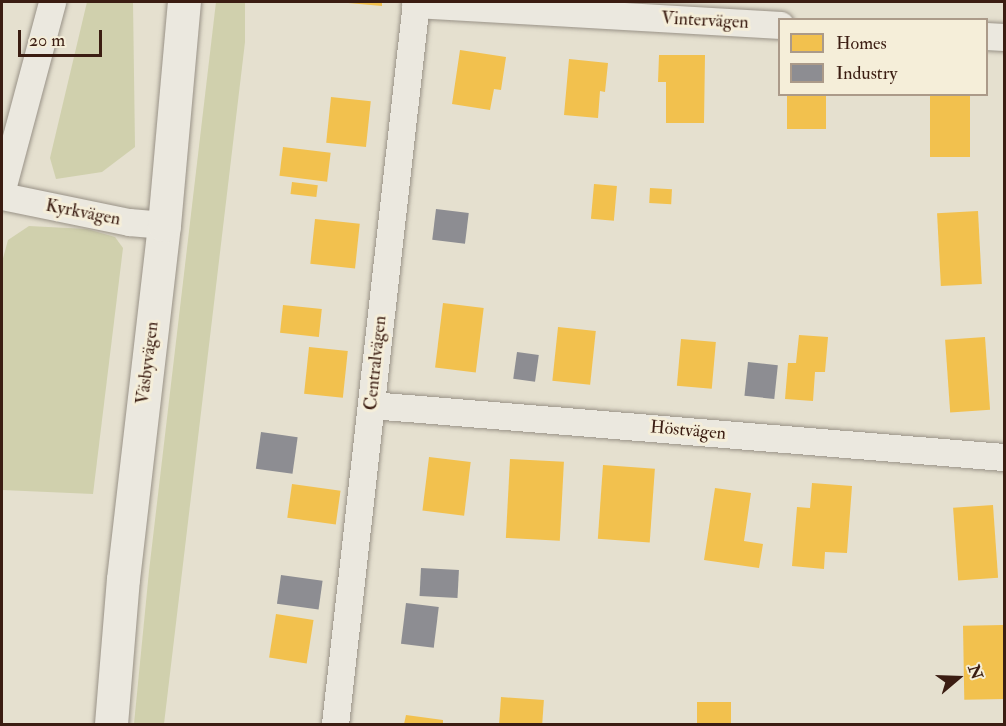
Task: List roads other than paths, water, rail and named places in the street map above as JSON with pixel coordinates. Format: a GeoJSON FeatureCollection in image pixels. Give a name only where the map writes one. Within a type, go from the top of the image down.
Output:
{"type":"FeatureCollection","features":[{"type":"Feature","properties":{"kind":"main road","name":"Väsbyvägen"},"geometry":{"type":"LineString","coordinates":[[111,724],[123,579],[164,225],[184,2]]}},
{"type":"Feature","properties":{"kind":"street"},"geometry":{"type":"LineString","coordinates":[[2,189],[52,2]]}},
{"type":"Feature","properties":{"kind":"street","name":"Vintervägen"},"geometry":{"type":"LineString","coordinates":[[416,3],[778,25]]}},
{"type":"Feature","properties":{"kind":"street","name":"Centralvägen"},"geometry":{"type":"LineString","coordinates":[[335,724],[416,3]]}},
{"type":"Feature","properties":{"kind":"street"},"geometry":{"type":"LineString","coordinates":[[988,36],[1005,37]]}},
{"type":"Feature","properties":{"kind":"street","name":"Kyrkvägen"},"geometry":{"type":"LineString","coordinates":[[2,196],[129,222],[164,225]]}},
{"type":"Feature","properties":{"kind":"street","name":"Höstvägen"},"geometry":{"type":"LineString","coordinates":[[371,405],[1005,457]]}}]}
